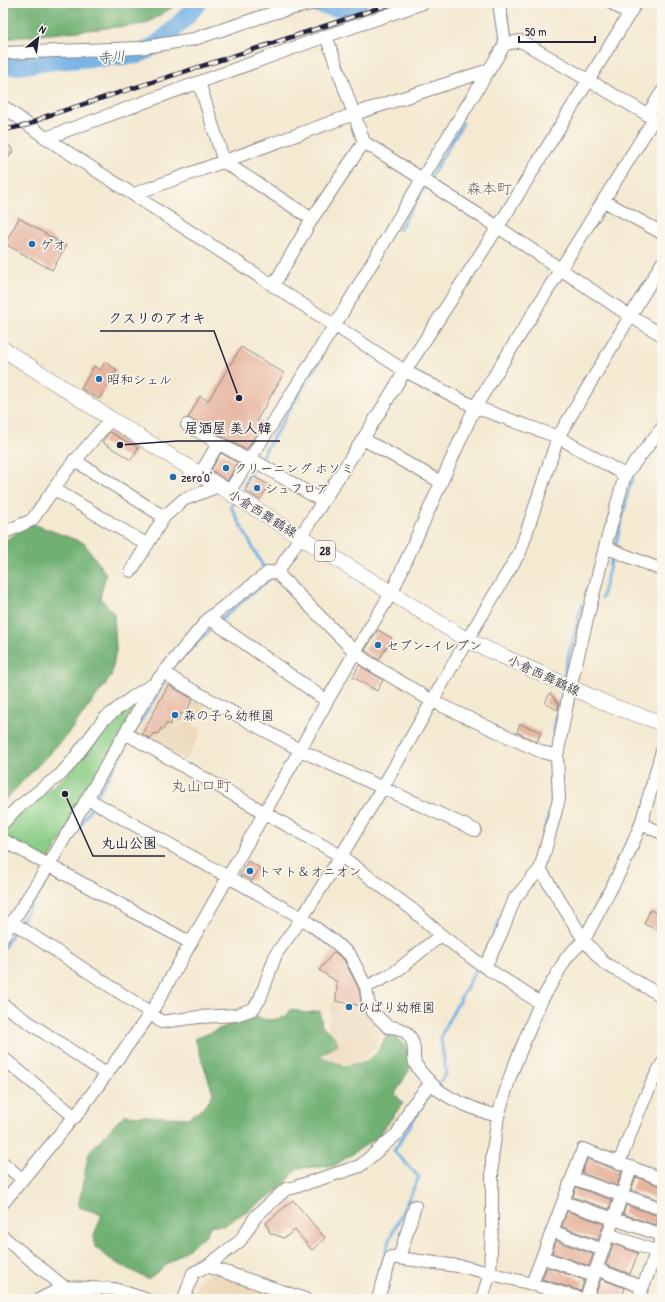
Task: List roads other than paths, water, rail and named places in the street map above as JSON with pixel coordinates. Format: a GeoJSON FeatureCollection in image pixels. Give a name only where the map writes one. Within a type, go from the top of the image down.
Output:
{"type":"FeatureCollection","features":[{"type":"Feature","properties":{"kind":"main road","name":"小倉西舞鶴線"},"geometry":{"type":"LineString","coordinates":[[3,349],[111,419],[392,592],[467,640],[612,706],[662,723]]}},
{"type":"Feature","properties":{"kind":"street"},"geometry":{"type":"LineString","coordinates":[[3,53],[146,47],[194,39],[273,12],[315,3]]}},
{"type":"Feature","properties":{"kind":"street"},"geometry":{"type":"LineString","coordinates":[[46,138],[326,36],[423,3]]}},
{"type":"Feature","properties":{"kind":"street"},"geometry":{"type":"LineString","coordinates":[[499,3],[512,43],[589,81],[657,120]]}},
{"type":"Feature","properties":{"kind":"street"},"geometry":{"type":"LineString","coordinates":[[612,3],[629,14]]}},
{"type":"Feature","properties":{"kind":"street"},"geometry":{"type":"LineString","coordinates":[[3,823],[17,808],[60,774],[70,764],[104,718],[134,696],[154,684],[214,622],[269,574],[300,536],[363,440],[405,371],[498,227],[636,3]]}},
{"type":"Feature","properties":{"kind":"street"},"geometry":{"type":"LineString","coordinates":[[326,36],[364,142],[498,227],[560,270],[662,335]]}},
{"type":"Feature","properties":{"kind":"street"},"geometry":{"type":"LineString","coordinates":[[131,571],[146,544],[164,517],[183,500],[224,489],[253,460],[335,325],[427,183],[489,70],[512,43]]}},
{"type":"Feature","properties":{"kind":"street"},"geometry":{"type":"LineString","coordinates":[[134,194],[354,114],[489,70]]}},
{"type":"Feature","properties":{"kind":"street"},"geometry":{"type":"LineString","coordinates":[[199,82],[224,162],[312,219]]}},
{"type":"Feature","properties":{"kind":"street"},"geometry":{"type":"LineString","coordinates":[[3,1203],[75,1117],[151,1013],[355,652],[392,592],[440,482],[475,407],[560,270],[657,120],[662,92]]}},
{"type":"Feature","properties":{"kind":"street"},"geometry":{"type":"LineString","coordinates":[[3,106],[46,138],[405,371],[475,407],[558,436],[624,475]]}},
{"type":"Feature","properties":{"kind":"street"},"geometry":{"type":"LineString","coordinates":[[273,286],[312,219],[364,142]]}},
{"type":"Feature","properties":{"kind":"street"},"geometry":{"type":"LineString","coordinates":[[604,201],[662,233]]}},
{"type":"Feature","properties":{"kind":"street"},"geometry":{"type":"LineString","coordinates":[[17,926],[151,1013],[161,1022],[199,1017],[236,1015],[253,1010],[260,999],[276,954],[302,918],[341,856],[520,552],[558,436],[662,263]]}},
{"type":"Feature","properties":{"kind":"street"},"geometry":{"type":"LineString","coordinates":[[3,533],[32,520],[74,460],[111,419]]}},
{"type":"Feature","properties":{"kind":"street"},"geometry":{"type":"LineString","coordinates":[[187,425],[218,444],[253,460],[322,501]]}},
{"type":"Feature","properties":{"kind":"street"},"geometry":{"type":"LineString","coordinates":[[481,964],[500,936],[515,898],[540,869],[559,799],[556,755],[570,688],[624,475],[662,428]]}},
{"type":"Feature","properties":{"kind":"street"},"geometry":{"type":"LineString","coordinates":[[363,440],[440,482]]}},
{"type":"Feature","properties":{"kind":"street"},"geometry":{"type":"LineString","coordinates":[[200,474],[218,444]]}},
{"type":"Feature","properties":{"kind":"street"},"geometry":{"type":"LineString","coordinates":[[74,460],[164,517]]}},
{"type":"Feature","properties":{"kind":"street"},"geometry":{"type":"LineString","coordinates":[[54,489],[146,544]]}},
{"type":"Feature","properties":{"kind":"street"},"geometry":{"type":"LineString","coordinates":[[605,547],[662,570]]}},
{"type":"Feature","properties":{"kind":"street"},"geometry":{"type":"LineString","coordinates":[[269,574],[366,661],[432,701],[509,738],[542,752],[556,755]]}},
{"type":"Feature","properties":{"kind":"street"},"geometry":{"type":"LineString","coordinates":[[214,622],[327,701]]}},
{"type":"Feature","properties":{"kind":"street"},"geometry":{"type":"LineString","coordinates":[[165,674],[300,750],[475,830]]}},
{"type":"Feature","properties":{"kind":"street"},"geometry":{"type":"LineString","coordinates":[[3,936],[17,926],[49,866],[93,801],[130,736],[154,684]]}},
{"type":"Feature","properties":{"kind":"street"},"geometry":{"type":"LineString","coordinates":[[130,736],[341,856],[413,910],[441,935],[481,964],[540,1003]]}},
{"type":"Feature","properties":{"kind":"street"},"geometry":{"type":"LineString","coordinates":[[482,1299],[490,1273],[492,1158],[498,1116],[511,1074],[540,1003],[567,957],[584,940],[626,860],[641,824],[662,751]]}},
{"type":"Feature","properties":{"kind":"street"},"geometry":{"type":"LineString","coordinates":[[93,801],[302,918],[332,940],[350,956],[366,986],[368,1002],[373,1012],[388,1027],[396,1027],[405,1032],[413,1043],[415,1062],[431,1083],[451,1098],[485,1113],[498,1116]]}},
{"type":"Feature","properties":{"kind":"street"},"geometry":{"type":"LineString","coordinates":[[641,824],[662,833]]}},
{"type":"Feature","properties":{"kind":"street"},"geometry":{"type":"LineString","coordinates":[[3,840],[191,943]]}},
{"type":"Feature","properties":{"kind":"street"},"geometry":{"type":"LineString","coordinates":[[540,869],[584,940],[604,963],[662,996]]}},
{"type":"Feature","properties":{"kind":"street"},"geometry":{"type":"LineString","coordinates":[[366,986],[394,972],[441,935]]}},
{"type":"Feature","properties":{"kind":"street"},"geometry":{"type":"LineString","coordinates":[[3,1006],[106,1074]]}},
{"type":"Feature","properties":{"kind":"street"},"geometry":{"type":"LineString","coordinates":[[3,1058],[75,1117]]}},
{"type":"Feature","properties":{"kind":"street"},"geometry":{"type":"LineString","coordinates":[[620,1163],[639,1110],[662,1064]]}},
{"type":"Feature","properties":{"kind":"street"},"geometry":{"type":"LineString","coordinates":[[184,1299],[193,1273],[207,1266],[240,1241],[256,1216],[286,1189],[360,1166],[398,1133],[411,1106],[431,1083]]}},
{"type":"Feature","properties":{"kind":"street"},"geometry":{"type":"LineString","coordinates":[[532,1284],[583,1149],[662,1179]]}},
{"type":"Feature","properties":{"kind":"street"},"geometry":{"type":"LineString","coordinates":[[3,1163],[22,1179]]}},
{"type":"Feature","properties":{"kind":"street"},"geometry":{"type":"LineString","coordinates":[[586,1299],[631,1168]]}},
{"type":"Feature","properties":{"kind":"street"},"geometry":{"type":"LineString","coordinates":[[572,1178],[662,1209]]}},
{"type":"Feature","properties":{"kind":"street"},"geometry":{"type":"LineString","coordinates":[[563,1202],[662,1237],[638,1299]]}},
{"type":"Feature","properties":{"kind":"street"},"geometry":{"type":"LineString","coordinates":[[399,1258],[415,1206]]}},
{"type":"Feature","properties":{"kind":"street"},"geometry":{"type":"LineString","coordinates":[[552,1231],[603,1250]]}},
{"type":"Feature","properties":{"kind":"street"},"geometry":{"type":"LineString","coordinates":[[608,1234],[657,1252]]}},
{"type":"Feature","properties":{"kind":"street"},"geometry":{"type":"LineString","coordinates":[[3,1237],[64,1287]]}},
{"type":"Feature","properties":{"kind":"street"},"geometry":{"type":"LineString","coordinates":[[378,1299],[391,1257],[465,1267],[532,1284],[582,1299]]}},
{"type":"Feature","properties":{"kind":"street"},"geometry":{"type":"LineString","coordinates":[[542,1257],[642,1287]]}},
{"type":"Feature","properties":{"kind":"street"},"geometry":{"type":"LineString","coordinates":[[207,1266],[305,1299]]}},
{"type":"Feature","properties":{"kind":"street"},"geometry":{"type":"LineString","coordinates":[[40,1299],[64,1287],[114,1289],[145,1299]]}},
{"type":"Feature","properties":{"kind":"waterway","name":"寺川"},"geometry":{"type":"LineString","coordinates":[[3,66],[137,55],[146,51],[163,39],[199,3]]}},
{"type":"Feature","properties":{"kind":"waterway","name":"寺川"},"geometry":{"type":"LineString","coordinates":[[314,3],[337,8],[348,7],[359,3]]}},
{"type":"Feature","properties":{"kind":"waterway"},"geometry":{"type":"LineString","coordinates":[[505,4],[512,40]]}},
{"type":"Feature","properties":{"kind":"waterway"},"geometry":{"type":"LineString","coordinates":[[429,180],[463,123]]}},
{"type":"Feature","properties":{"kind":"waterway"},"geometry":{"type":"LineString","coordinates":[[399,230],[426,185]]}},
{"type":"Feature","properties":{"kind":"waterway"},"geometry":{"type":"LineString","coordinates":[[259,461],[318,363]]}},
{"type":"Feature","properties":{"kind":"waterway"},"geometry":{"type":"LineString","coordinates":[[243,486],[256,465]]}},
{"type":"Feature","properties":{"kind":"waterway"},"geometry":{"type":"LineString","coordinates":[[615,548],[633,477]]}},
{"type":"Feature","properties":{"kind":"waterway"},"geometry":{"type":"LineString","coordinates":[[234,501],[231,507],[266,572]]}},
{"type":"Feature","properties":{"kind":"waterway"},"geometry":{"type":"LineString","coordinates":[[602,598],[613,553]]}},
{"type":"Feature","properties":{"kind":"waterway"},"geometry":{"type":"LineString","coordinates":[[219,621],[268,580]]}},
{"type":"Feature","properties":{"kind":"waterway"},"geometry":{"type":"LineString","coordinates":[[565,679],[565,669],[582,605]]}},
{"type":"Feature","properties":{"kind":"waterway"},"geometry":{"type":"LineString","coordinates":[[185,655],[215,625]]}},
{"type":"Feature","properties":{"kind":"waterway"},"geometry":{"type":"LineString","coordinates":[[133,735],[167,678]]}},
{"type":"Feature","properties":{"kind":"waterway"},"geometry":{"type":"LineString","coordinates":[[552,752],[555,723],[563,693]]}},
{"type":"Feature","properties":{"kind":"waterway"},"geometry":{"type":"LineString","coordinates":[[95,799],[130,740]]}},
{"type":"Feature","properties":{"kind":"waterway"},"geometry":{"type":"LineString","coordinates":[[542,840],[552,803],[551,759]]}},
{"type":"Feature","properties":{"kind":"waterway"},"geometry":{"type":"LineString","coordinates":[[56,866],[93,804]]}},
{"type":"Feature","properties":{"kind":"waterway"},"geometry":{"type":"LineString","coordinates":[[19,924],[53,871]]}},
{"type":"Feature","properties":{"kind":"waterway"},"geometry":{"type":"LineString","coordinates":[[495,933],[508,901]]}},
{"type":"Feature","properties":{"kind":"waterway"},"geometry":{"type":"LineString","coordinates":[[3,949],[16,928]]}},
{"type":"Feature","properties":{"kind":"waterway"},"geometry":{"type":"LineString","coordinates":[[437,1086],[446,1073],[441,1039],[444,1029],[478,966]]}},
{"type":"Feature","properties":{"kind":"waterway"},"geometry":{"type":"LineString","coordinates":[[372,1299],[390,1238],[419,1177],[394,1151],[433,1090]]}},
{"type":"Feature","properties":{"kind":"railway"},"geometry":{"type":"LineString","coordinates":[[3,130],[28,125],[44,117],[393,3]]}},
{"type":"Feature","properties":{"kind":"place","name":"ゲオ"},"geometry":{"type":"Point","coordinates":[32,244]}},
{"type":"Feature","properties":{"kind":"place","name":"昭和シェル"},"geometry":{"type":"Point","coordinates":[99,379]}},
{"type":"Feature","properties":{"kind":"place","name":"クスリのアオキ"},"geometry":{"type":"Point","coordinates":[239,398]}},
{"type":"Feature","properties":{"kind":"place","name":"居酒屋 美人韓"},"geometry":{"type":"Point","coordinates":[120,445]}},
{"type":"Feature","properties":{"kind":"place","name":"クリーニング ホソミ"},"geometry":{"type":"Point","coordinates":[226,468]}},
{"type":"Feature","properties":{"kind":"place","name":"zero'0'"},"geometry":{"type":"Point","coordinates":[173,477]}},
{"type":"Feature","properties":{"kind":"place","name":"シュフロア"},"geometry":{"type":"Point","coordinates":[257,488]}},
{"type":"Feature","properties":{"kind":"place","name":"セブン-イレブン"},"geometry":{"type":"Point","coordinates":[378,645]}},
{"type":"Feature","properties":{"kind":"place","name":"森の子ら幼稚園"},"geometry":{"type":"Point","coordinates":[175,715]}},
{"type":"Feature","properties":{"kind":"place","name":"丸山公園"},"geometry":{"type":"Point","coordinates":[65,794]}},
{"type":"Feature","properties":{"kind":"place","name":"トマト＆オニオン"},"geometry":{"type":"Point","coordinates":[250,871]}},
{"type":"Feature","properties":{"kind":"place","name":"ひばり幼稚園"},"geometry":{"type":"Point","coordinates":[349,1007]}},
{"type":"Feature","properties":{"kind":"district","name":"森本町"},"geometry":{"type":"Point","coordinates":[489,189]}},
{"type":"Feature","properties":{"kind":"district","name":"丸山口町"},"geometry":{"type":"Point","coordinates":[201,786]}}]}
